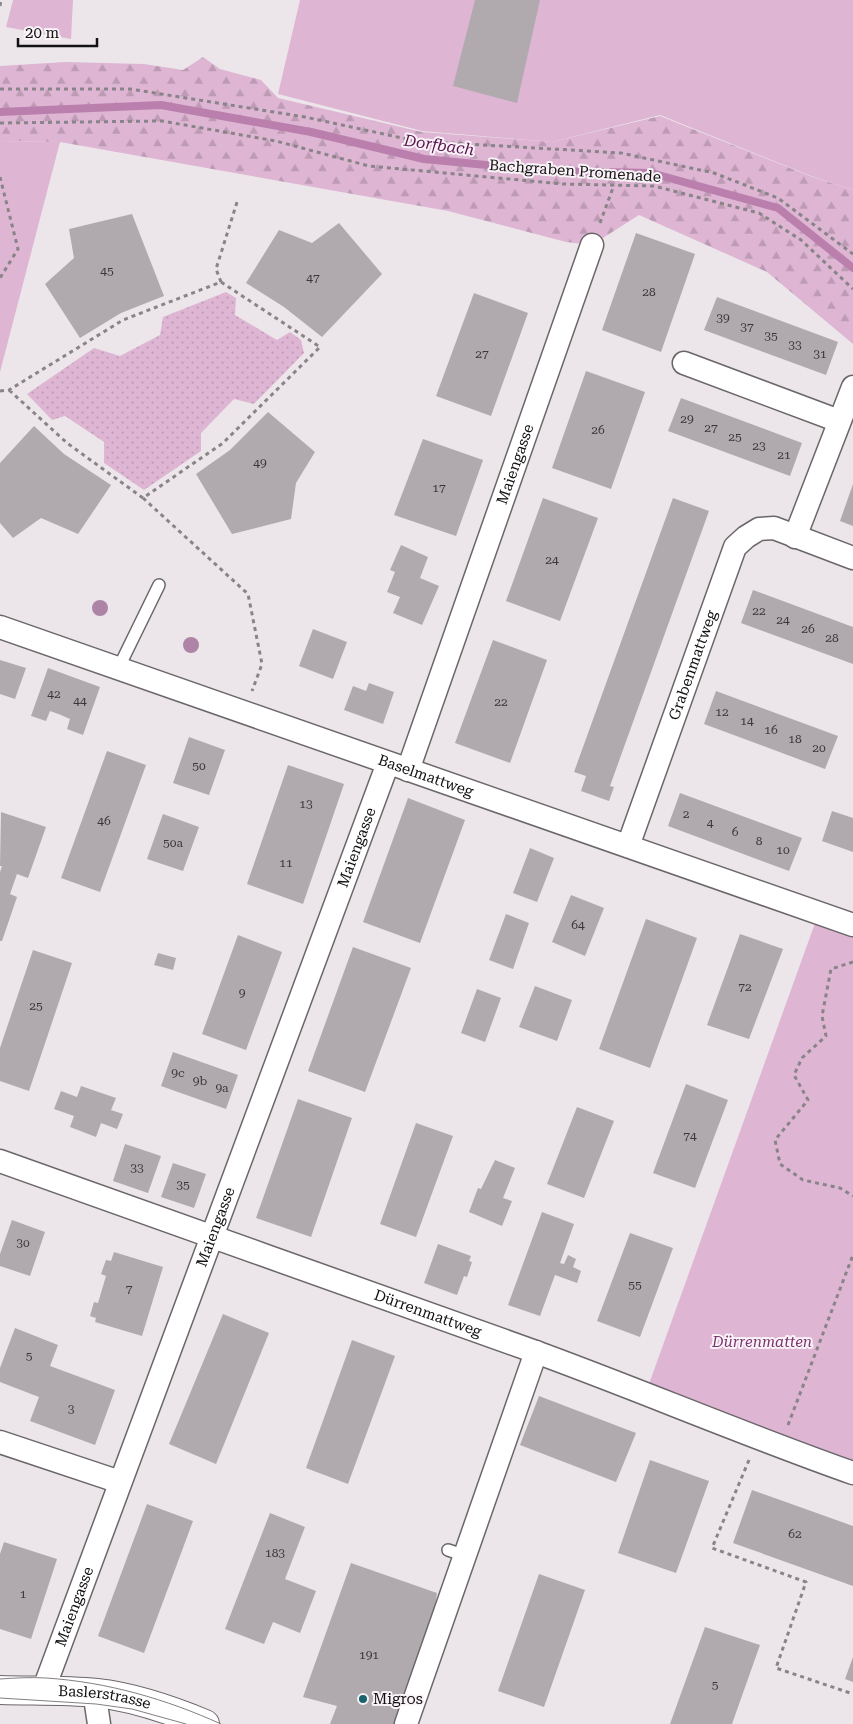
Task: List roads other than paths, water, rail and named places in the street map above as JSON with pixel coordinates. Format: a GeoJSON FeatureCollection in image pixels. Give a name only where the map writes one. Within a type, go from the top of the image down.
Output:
{"type":"FeatureCollection","features":[{"type":"Feature","properties":{"kind":"main road","name":"Baslerstrasse"},"geometry":{"type":"LineString","coordinates":[[0,1690],[98,1694],[133,1700],[186,1716],[205,1724]]}},
{"type":"Feature","properties":{"kind":"street","name":"Maiengasse"},"geometry":{"type":"LineString","coordinates":[[43,1691],[211,1237],[398,766],[592,245]]}},
{"type":"Feature","properties":{"kind":"street"},"geometry":{"type":"LineString","coordinates":[[684,363],[840,421]]}},
{"type":"Feature","properties":{"kind":"street"},"geometry":{"type":"LineString","coordinates":[[796,537],[853,387]]}},
{"type":"Feature","properties":{"kind":"street","name":"Grabenmattweg"},"geometry":{"type":"LineString","coordinates":[[628,846],[735,547],[759,529],[774,528],[853,558]]}},
{"type":"Feature","properties":{"kind":"street","name":"Baselmattweg"},"geometry":{"type":"LineString","coordinates":[[0,627],[853,925]]}},
{"type":"Feature","properties":{"kind":"street","name":"Dürrenmattweg"},"geometry":{"type":"LineString","coordinates":[[0,1161],[536,1352],[780,1447],[853,1473]]}},
{"type":"Feature","properties":{"kind":"street"},"geometry":{"type":"LineString","coordinates":[[406,1724],[457,1553],[508,1419],[536,1352]]}},
{"type":"Feature","properties":{"kind":"street"},"geometry":{"type":"LineString","coordinates":[[0,1442],[120,1482]]}},
{"type":"Feature","properties":{"kind":"street"},"geometry":{"type":"LineString","coordinates":[[98,1694],[96,1704],[99,1724]]}},
{"type":"Feature","properties":{"kind":"lane"},"geometry":{"type":"LineString","coordinates":[[118,669],[159,585]]}},
{"type":"Feature","properties":{"kind":"waterway","name":"Dorfbach"},"geometry":{"type":"LineString","coordinates":[[0,112],[161,105],[311,132],[424,159],[549,171],[651,173],[778,208],[853,268]]}},
{"type":"Feature","properties":{"kind":"tram line"},"geometry":{"type":"LineString","coordinates":[[0,1679],[46,1678],[91,1683],[136,1693],[179,1707],[221,1724]]}},
{"type":"Feature","properties":{"kind":"tram line"},"geometry":{"type":"LineString","coordinates":[[0,1698],[96,1704],[132,1709],[186,1724]]}},
{"type":"Feature","properties":{"kind":"place","name":"Migros"},"geometry":{"type":"Point","coordinates":[363,1699]}},
{"type":"Feature","properties":{"kind":"park label","name":"Dürrenmatten"},"geometry":{"type":"Point","coordinates":[762,1342]}}]}
